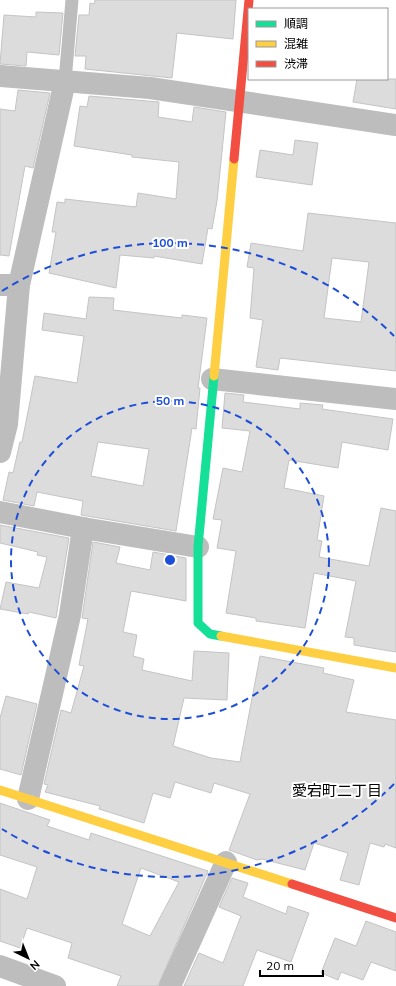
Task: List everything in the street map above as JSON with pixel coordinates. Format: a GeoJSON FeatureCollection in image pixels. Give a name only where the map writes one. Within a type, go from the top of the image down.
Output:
{"type":"FeatureCollection","features":[{"type":"Feature","properties":{"kind":"street"},"geometry":{"type":"LineString","coordinates":[[248,0],[212,379],[198,547],[198,623],[210,634],[396,668]]}},
{"type":"Feature","properties":{"kind":"street"},"geometry":{"type":"LineString","coordinates":[[0,76],[150,88],[239,100],[396,125]]}},
{"type":"Feature","properties":{"kind":"street"},"geometry":{"type":"LineString","coordinates":[[0,452],[7,424],[10,285],[65,81]]}},
{"type":"Feature","properties":{"kind":"street"},"geometry":{"type":"LineString","coordinates":[[212,379],[396,399]]}},
{"type":"Feature","properties":{"kind":"street"},"geometry":{"type":"LineString","coordinates":[[0,512],[83,528],[198,547]]}},
{"type":"Feature","properties":{"kind":"street"},"geometry":{"type":"LineString","coordinates":[[28,799],[70,615],[83,528]]}},
{"type":"Feature","properties":{"kind":"street"},"geometry":{"type":"LineString","coordinates":[[0,790],[396,918]]}},
{"type":"Feature","properties":{"kind":"street"},"geometry":{"type":"LineString","coordinates":[[170,986],[226,862]]}},
{"type":"Feature","properties":{"kind":"street"},"geometry":{"type":"LineString","coordinates":[[0,966],[55,986]]}},
{"type":"Feature","properties":{"kind":"lane"},"geometry":{"type":"LineString","coordinates":[[65,81],[72,0]]}},
{"type":"Feature","properties":{"kind":"building"},"geometry":{"type":"Polygon","coordinates":[[[95,0],[236,0],[233,39],[177,33],[172,78],[85,69],[86,56],[75,56],[79,15],[89,15],[90,3],[94,4],[95,0]]]}},
{"type":"Feature","properties":{"kind":"building"},"geometry":{"type":"Polygon","coordinates":[[[36,12],[63,13],[59,55],[27,52],[26,66],[0,64],[4,15],[36,17],[36,12]]]}},
{"type":"Feature","properties":{"kind":"building"},"geometry":{"type":"Polygon","coordinates":[[[396,79],[396,109],[353,102],[357,80],[396,79]]]}},
{"type":"Feature","properties":{"kind":"building"},"geometry":{"type":"Polygon","coordinates":[[[18,90],[50,93],[33,168],[25,166],[9,256],[0,255],[0,109],[15,111],[18,90]]]}},
{"type":"Feature","properties":{"kind":"building"},"geometry":{"type":"Polygon","coordinates":[[[89,96],[159,102],[158,117],[192,122],[194,107],[226,112],[217,201],[212,229],[208,228],[202,264],[154,256],[154,258],[120,255],[116,288],[49,273],[56,232],[52,232],[57,202],[65,203],[65,199],[136,207],[138,193],[176,199],[179,162],[132,157],[132,155],[74,146],[80,106],[87,107],[89,96]]]}},
{"type":"Feature","properties":{"kind":"building"},"geometry":{"type":"Polygon","coordinates":[[[295,140],[318,143],[312,185],[256,177],[260,150],[293,155],[295,140]]]}},
{"type":"Feature","properties":{"kind":"building"},"geometry":{"type":"Polygon","coordinates":[[[308,213],[396,223],[396,371],[280,358],[278,370],[256,367],[263,320],[250,318],[254,268],[247,267],[251,243],[303,251],[308,213]],[[332,258],[324,318],[361,322],[369,262],[332,258]]]}},
{"type":"Feature","properties":{"kind":"building"},"geometry":{"type":"Polygon","coordinates":[[[89,297],[114,298],[113,310],[182,318],[182,315],[207,318],[198,388],[200,388],[196,429],[192,428],[176,531],[81,515],[83,501],[37,492],[34,506],[3,500],[9,472],[13,473],[20,442],[22,442],[35,376],[77,383],[84,336],[42,330],[44,313],[86,319],[89,297]],[[98,442],[91,476],[143,486],[149,449],[98,442]]]}},
{"type":"Feature","properties":{"kind":"building"},"geometry":{"type":"Polygon","coordinates":[[[225,393],[244,395],[243,402],[300,409],[300,403],[323,405],[322,409],[393,419],[388,450],[342,442],[338,468],[289,460],[284,488],[324,496],[317,540],[322,541],[319,557],[369,566],[381,508],[396,511],[396,652],[354,645],[354,638],[345,637],[356,581],[314,573],[305,628],[256,621],[256,618],[226,613],[236,551],[217,548],[222,520],[213,519],[223,468],[242,472],[250,431],[222,428],[225,393]]]}},
{"type":"Feature","properties":{"kind":"building"},"geometry":{"type":"Polygon","coordinates":[[[0,525],[69,538],[56,618],[29,612],[28,614],[0,609],[6,582],[39,588],[47,557],[37,555],[38,552],[0,543],[0,525]]]}},
{"type":"Feature","properties":{"kind":"building"},"geometry":{"type":"Polygon","coordinates":[[[93,542],[120,547],[116,563],[150,570],[153,552],[186,558],[186,601],[131,591],[123,632],[137,635],[133,656],[144,659],[142,670],[192,681],[194,651],[229,653],[227,700],[184,698],[173,746],[211,758],[240,762],[260,656],[324,668],[323,673],[354,680],[346,712],[396,720],[396,848],[385,844],[384,847],[370,843],[359,885],[340,880],[348,853],[314,843],[305,870],[262,859],[257,860],[229,850],[250,794],[214,783],[211,793],[175,782],[170,798],[153,793],[144,823],[99,809],[100,806],[45,792],[48,785],[44,784],[61,710],[71,713],[84,666],[79,665],[88,619],[82,618],[93,542]]]}},
{"type":"Feature","properties":{"kind":"building"},"geometry":{"type":"Polygon","coordinates":[[[6,696],[37,704],[21,775],[0,769],[0,718],[6,696]]]}},
{"type":"Feature","properties":{"kind":"building"},"geometry":{"type":"Polygon","coordinates":[[[0,803],[50,820],[47,826],[89,840],[91,833],[208,871],[158,986],[117,986],[121,976],[68,958],[72,943],[27,928],[20,948],[0,941],[0,889],[27,899],[37,867],[0,855],[0,803]],[[141,868],[122,924],[150,936],[179,882],[141,868]]]}},
{"type":"Feature","properties":{"kind":"building"},"geometry":{"type":"Polygon","coordinates":[[[232,878],[248,883],[243,897],[286,914],[288,906],[309,913],[291,962],[257,950],[243,986],[184,986],[199,953],[223,963],[241,916],[219,907],[232,878]]]}},
{"type":"Feature","properties":{"kind":"building"},"geometry":{"type":"Polygon","coordinates":[[[366,921],[396,932],[396,971],[371,962],[363,980],[341,972],[338,980],[321,973],[335,938],[356,946],[366,921]]]}},
{"type":"Feature","properties":{"kind":"traffic: fast"},"geometry":{"type":"LineString","coordinates":[[214,376],[198,547],[198,623],[210,634],[221,636]]}},
{"type":"Feature","properties":{"kind":"traffic: slow"},"geometry":{"type":"LineString","coordinates":[[214,376],[234,159]]}},
{"type":"Feature","properties":{"kind":"traffic: slow"},"geometry":{"type":"LineString","coordinates":[[221,636],[396,668]]}},
{"type":"Feature","properties":{"kind":"traffic: slow"},"geometry":{"type":"LineString","coordinates":[[0,790],[292,884]]}},
{"type":"Feature","properties":{"kind":"traffic: jam"},"geometry":{"type":"LineString","coordinates":[[248,8],[249,0]]}},
{"type":"Feature","properties":{"kind":"traffic: jam"},"geometry":{"type":"LineString","coordinates":[[234,159],[248,11]]}},
{"type":"Feature","properties":{"kind":"traffic: jam"},"geometry":{"type":"LineString","coordinates":[[292,884],[396,918]]}},
{"type":"Feature","properties":{"kind":"district","name":"愛宕町二丁目"},"geometry":{"type":"Point","coordinates":[337,790]}}]}
